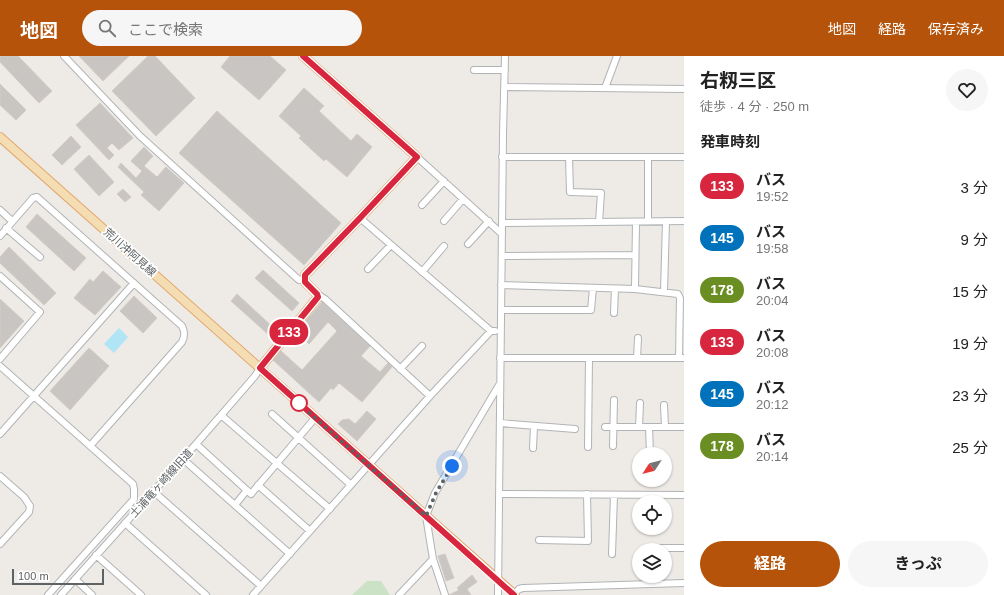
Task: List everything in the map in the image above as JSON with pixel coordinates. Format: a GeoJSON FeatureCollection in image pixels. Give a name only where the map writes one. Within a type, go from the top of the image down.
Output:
{"type":"FeatureCollection","features":[{"type":"Feature","properties":{"kind":"main road"},"geometry":{"type":"LineString","coordinates":[[260,368],[318,297],[317,294],[306,285],[304,280],[305,275],[417,157],[303,56]]}},
{"type":"Feature","properties":{"kind":"main road","name":"荒川沖阿見線"},"geometry":{"type":"LineString","coordinates":[[0,137],[514,595]]}},
{"type":"Feature","properties":{"kind":"street"},"geometry":{"type":"LineString","coordinates":[[64,56],[140,136],[299,280],[304,280]]}},
{"type":"Feature","properties":{"kind":"street"},"geometry":{"type":"LineString","coordinates":[[498,595],[502,157],[505,56]]}},
{"type":"Feature","properties":{"kind":"street"},"geometry":{"type":"LineString","coordinates":[[606,88],[617,56]]}},
{"type":"Feature","properties":{"kind":"street"},"geometry":{"type":"LineString","coordinates":[[474,70],[505,70]]}},
{"type":"Feature","properties":{"kind":"street"},"geometry":{"type":"LineString","coordinates":[[505,87],[684,89]]}},
{"type":"Feature","properties":{"kind":"street"},"geometry":{"type":"LineString","coordinates":[[417,157],[502,234]]}},
{"type":"Feature","properties":{"kind":"street"},"geometry":{"type":"LineString","coordinates":[[502,157],[684,157]]}},
{"type":"Feature","properties":{"kind":"street"},"geometry":{"type":"LineString","coordinates":[[569,157],[570,192],[601,193],[599,222]]}},
{"type":"Feature","properties":{"kind":"street"},"geometry":{"type":"LineString","coordinates":[[648,157],[648,221]]}},
{"type":"Feature","properties":{"kind":"street"},"geometry":{"type":"LineString","coordinates":[[422,205],[444,181]]}},
{"type":"Feature","properties":{"kind":"street"},"geometry":{"type":"LineString","coordinates":[[0,236],[33,198],[37,197],[182,326],[185,331],[185,337],[90,446]]}},
{"type":"Feature","properties":{"kind":"street"},"geometry":{"type":"LineString","coordinates":[[444,221],[463,199]]}},
{"type":"Feature","properties":{"kind":"street"},"geometry":{"type":"LineString","coordinates":[[0,210],[12,221]]}},
{"type":"Feature","properties":{"kind":"street"},"geometry":{"type":"LineString","coordinates":[[360,218],[491,330],[500,331]]}},
{"type":"Feature","properties":{"kind":"street"},"geometry":{"type":"LineString","coordinates":[[468,244],[489,221]]}},
{"type":"Feature","properties":{"kind":"street"},"geometry":{"type":"LineString","coordinates":[[664,292],[666,221]]}},
{"type":"Feature","properties":{"kind":"street"},"geometry":{"type":"LineString","coordinates":[[502,223],[684,221]]}},
{"type":"Feature","properties":{"kind":"street"},"geometry":{"type":"LineString","coordinates":[[635,289],[636,222]]}},
{"type":"Feature","properties":{"kind":"street"},"geometry":{"type":"LineString","coordinates":[[6,228],[40,258]]}},
{"type":"Feature","properties":{"kind":"street"},"geometry":{"type":"LineString","coordinates":[[368,269],[391,245]]}},
{"type":"Feature","properties":{"kind":"street"},"geometry":{"type":"LineString","coordinates":[[422,272],[444,246]]}},
{"type":"Feature","properties":{"kind":"street"},"geometry":{"type":"LineString","coordinates":[[502,256],[635,255]]}},
{"type":"Feature","properties":{"kind":"street"},"geometry":{"type":"LineString","coordinates":[[0,276],[40,312],[0,359]]}},
{"type":"Feature","properties":{"kind":"street"},"geometry":{"type":"LineString","coordinates":[[0,434],[134,283]]}},
{"type":"Feature","properties":{"kind":"street"},"geometry":{"type":"LineString","coordinates":[[500,358],[682,358],[680,298],[678,294],[635,289],[502,285]]}},
{"type":"Feature","properties":{"kind":"street"},"geometry":{"type":"LineString","coordinates":[[501,310],[591,310],[593,288]]}},
{"type":"Feature","properties":{"kind":"street"},"geometry":{"type":"LineString","coordinates":[[614,313],[615,289]]}},
{"type":"Feature","properties":{"kind":"street"},"geometry":{"type":"LineString","coordinates":[[317,294],[325,299],[430,396]]}},
{"type":"Feature","properties":{"kind":"street"},"geometry":{"type":"LineString","coordinates":[[253,595],[430,396],[491,330]]}},
{"type":"Feature","properties":{"kind":"street"},"geometry":{"type":"LineString","coordinates":[[637,358],[638,338]]}},
{"type":"Feature","properties":{"kind":"street"},"geometry":{"type":"LineString","coordinates":[[400,369],[422,346]]}},
{"type":"Feature","properties":{"kind":"street"},"geometry":{"type":"LineString","coordinates":[[588,447],[589,358]]}},
{"type":"Feature","properties":{"kind":"street"},"geometry":{"type":"LineString","coordinates":[[0,366],[133,484],[135,494],[134,499],[48,595]]}},
{"type":"Feature","properties":{"kind":"street","name":"土浦竜ヶ崎線旧道"},"geometry":{"type":"LineString","coordinates":[[61,595],[183,459],[255,376],[260,368]]}},
{"type":"Feature","properties":{"kind":"street"},"geometry":{"type":"LineString","coordinates":[[445,595],[433,559],[426,516],[436,493],[500,384]]}},
{"type":"Feature","properties":{"kind":"street"},"geometry":{"type":"LineString","coordinates":[[613,446],[614,400]]}},
{"type":"Feature","properties":{"kind":"street"},"geometry":{"type":"LineString","coordinates":[[639,427],[640,403]]}},
{"type":"Feature","properties":{"kind":"street"},"geometry":{"type":"LineString","coordinates":[[664,406],[664,427]]}},
{"type":"Feature","properties":{"kind":"street"},"geometry":{"type":"LineString","coordinates":[[272,414],[351,485]]}},
{"type":"Feature","properties":{"kind":"street"},"geometry":{"type":"LineString","coordinates":[[220,415],[330,509]]}},
{"type":"Feature","properties":{"kind":"street"},"geometry":{"type":"LineString","coordinates":[[196,444],[251,494],[315,418]]}},
{"type":"Feature","properties":{"kind":"street"},"geometry":{"type":"LineString","coordinates":[[500,423],[575,429]]}},
{"type":"Feature","properties":{"kind":"street"},"geometry":{"type":"LineString","coordinates":[[533,448],[534,426]]}},
{"type":"Feature","properties":{"kind":"street"},"geometry":{"type":"LineString","coordinates":[[605,427],[684,428]]}},
{"type":"Feature","properties":{"kind":"street"},"geometry":{"type":"LineString","coordinates":[[649,427],[650,447]]}},
{"type":"Feature","properties":{"kind":"street"},"geometry":{"type":"LineString","coordinates":[[183,459],[290,554]]}},
{"type":"Feature","properties":{"kind":"street"},"geometry":{"type":"LineString","coordinates":[[0,476],[24,497],[30,506],[29,512],[0,544]]}},
{"type":"Feature","properties":{"kind":"street"},"geometry":{"type":"LineString","coordinates":[[258,485],[310,531]]}},
{"type":"Feature","properties":{"kind":"street"},"geometry":{"type":"LineString","coordinates":[[234,505],[247,490]]}},
{"type":"Feature","properties":{"kind":"street"},"geometry":{"type":"LineString","coordinates":[[153,491],[261,586]]}},
{"type":"Feature","properties":{"kind":"street"},"geometry":{"type":"LineString","coordinates":[[500,494],[684,495]]}},
{"type":"Feature","properties":{"kind":"street"},"geometry":{"type":"LineString","coordinates":[[539,540],[588,542],[587,494]]}},
{"type":"Feature","properties":{"kind":"street"},"geometry":{"type":"LineString","coordinates":[[612,554],[614,494]]}},
{"type":"Feature","properties":{"kind":"street"},"geometry":{"type":"LineString","coordinates":[[125,524],[206,595]]}},
{"type":"Feature","properties":{"kind":"street"},"geometry":{"type":"LineString","coordinates":[[672,548],[684,548]]}},
{"type":"Feature","properties":{"kind":"street"},"geometry":{"type":"LineString","coordinates":[[96,555],[141,595]]}},
{"type":"Feature","properties":{"kind":"street"},"geometry":{"type":"LineString","coordinates":[[399,595],[433,559]]}},
{"type":"Feature","properties":{"kind":"street"},"geometry":{"type":"LineString","coordinates":[[75,579],[92,595]]}},
{"type":"Feature","properties":{"kind":"street"},"geometry":{"type":"LineString","coordinates":[[514,595],[519,589],[523,588],[684,584]]}},
{"type":"Feature","properties":{"kind":"green space"},"geometry":{"type":"Polygon","coordinates":[[[367,581],[381,581],[390,595],[352,595],[367,581]]]}},
{"type":"Feature","properties":{"kind":"water"},"geometry":{"type":"Polygon","coordinates":[[[119,328],[128,337],[114,353],[104,344],[119,328]]]}},
{"type":"Feature","properties":{"kind":"building"},"geometry":{"type":"Polygon","coordinates":[[[0,56],[18,56],[52,91],[39,103],[0,62],[0,56]]]}},
{"type":"Feature","properties":{"kind":"building"},"geometry":{"type":"Polygon","coordinates":[[[79,56],[129,56],[103,81],[79,56]]]}},
{"type":"Feature","properties":{"kind":"building"},"geometry":{"type":"Polygon","coordinates":[[[148,56],[155,56],[195,98],[156,136],[112,91],[148,56]]]}},
{"type":"Feature","properties":{"kind":"building"},"geometry":{"type":"Polygon","coordinates":[[[230,56],[270,56],[286,70],[259,100],[221,67],[230,56]]]}},
{"type":"Feature","properties":{"kind":"building"},"geometry":{"type":"Polygon","coordinates":[[[0,84],[26,110],[16,120],[0,105],[0,84]]]}},
{"type":"Feature","properties":{"kind":"building"},"geometry":{"type":"Polygon","coordinates":[[[304,88],[324,106],[319,111],[351,141],[357,134],[372,147],[347,177],[326,159],[324,161],[299,138],[301,136],[279,116],[304,88]]]}},
{"type":"Feature","properties":{"kind":"building"},"geometry":{"type":"Polygon","coordinates":[[[100,103],[133,138],[119,150],[112,143],[107,148],[114,155],[109,160],[76,125],[100,103]]]}},
{"type":"Feature","properties":{"kind":"building"},"geometry":{"type":"Polygon","coordinates":[[[217,111],[341,223],[304,265],[179,153],[217,111]]]}},
{"type":"Feature","properties":{"kind":"building"},"geometry":{"type":"Polygon","coordinates":[[[71,136],[81,147],[62,165],[52,155],[71,136]]]}},
{"type":"Feature","properties":{"kind":"building"},"geometry":{"type":"Polygon","coordinates":[[[144,147],[153,156],[144,166],[157,177],[166,167],[184,183],[159,211],[141,195],[144,192],[118,167],[121,163],[136,178],[142,171],[131,161],[144,147]]]}},
{"type":"Feature","properties":{"kind":"building"},"geometry":{"type":"Polygon","coordinates":[[[89,155],[114,182],[99,196],[74,169],[89,155]]]}},
{"type":"Feature","properties":{"kind":"building"},"geometry":{"type":"Polygon","coordinates":[[[123,189],[131,197],[125,202],[117,194],[123,189]]]}},
{"type":"Feature","properties":{"kind":"building"},"geometry":{"type":"Polygon","coordinates":[[[37,214],[86,258],[74,271],[26,227],[37,214]]]}},
{"type":"Feature","properties":{"kind":"building"},"geometry":{"type":"Polygon","coordinates":[[[9,247],[56,293],[44,305],[0,263],[0,257],[9,247]]]}},
{"type":"Feature","properties":{"kind":"building"},"geometry":{"type":"Polygon","coordinates":[[[263,270],[299,303],[292,311],[255,278],[263,270]]]}},
{"type":"Feature","properties":{"kind":"building"},"geometry":{"type":"Polygon","coordinates":[[[103,271],[121,287],[95,315],[74,298],[90,279],[93,282],[103,271]]]}},
{"type":"Feature","properties":{"kind":"building"},"geometry":{"type":"Polygon","coordinates":[[[237,294],[276,330],[270,336],[231,301],[237,294]]]}},
{"type":"Feature","properties":{"kind":"building"},"geometry":{"type":"Polygon","coordinates":[[[134,296],[157,318],[143,333],[120,311],[134,296]]]}},
{"type":"Feature","properties":{"kind":"building"},"geometry":{"type":"Polygon","coordinates":[[[0,299],[24,321],[0,348],[0,299]]]}},
{"type":"Feature","properties":{"kind":"building"},"geometry":{"type":"Polygon","coordinates":[[[322,302],[370,346],[361,356],[380,372],[388,363],[392,367],[362,402],[339,383],[333,390],[331,388],[319,402],[273,360],[281,351],[302,370],[337,331],[328,322],[309,344],[296,332],[322,302]]]}},
{"type":"Feature","properties":{"kind":"building"},"geometry":{"type":"Polygon","coordinates":[[[89,348],[109,366],[70,410],[50,391],[89,348]]]}},
{"type":"Feature","properties":{"kind":"building"},"geometry":{"type":"Polygon","coordinates":[[[367,411],[376,419],[357,441],[338,424],[342,420],[349,419],[355,424],[367,411]]]}},
{"type":"Feature","properties":{"kind":"building"},"geometry":{"type":"Polygon","coordinates":[[[445,554],[454,578],[446,581],[438,556],[445,554]]]}},
{"type":"Feature","properties":{"kind":"building"},"geometry":{"type":"Polygon","coordinates":[[[472,575],[477,582],[467,589],[471,595],[449,595],[459,590],[457,588],[472,575]]]}},
{"type":"Feature","properties":{"kind":"bus line","name":"133"},"geometry":{"type":"LineString","coordinates":[[303,56],[417,157],[305,275],[304,280],[306,285],[317,294],[318,297],[260,368],[514,595]]}},
{"type":"Feature","properties":{"kind":"route"},"geometry":{"type":"LineString","coordinates":[[299,403],[296,401],[426,516],[430,504],[452,466]]}}]}
